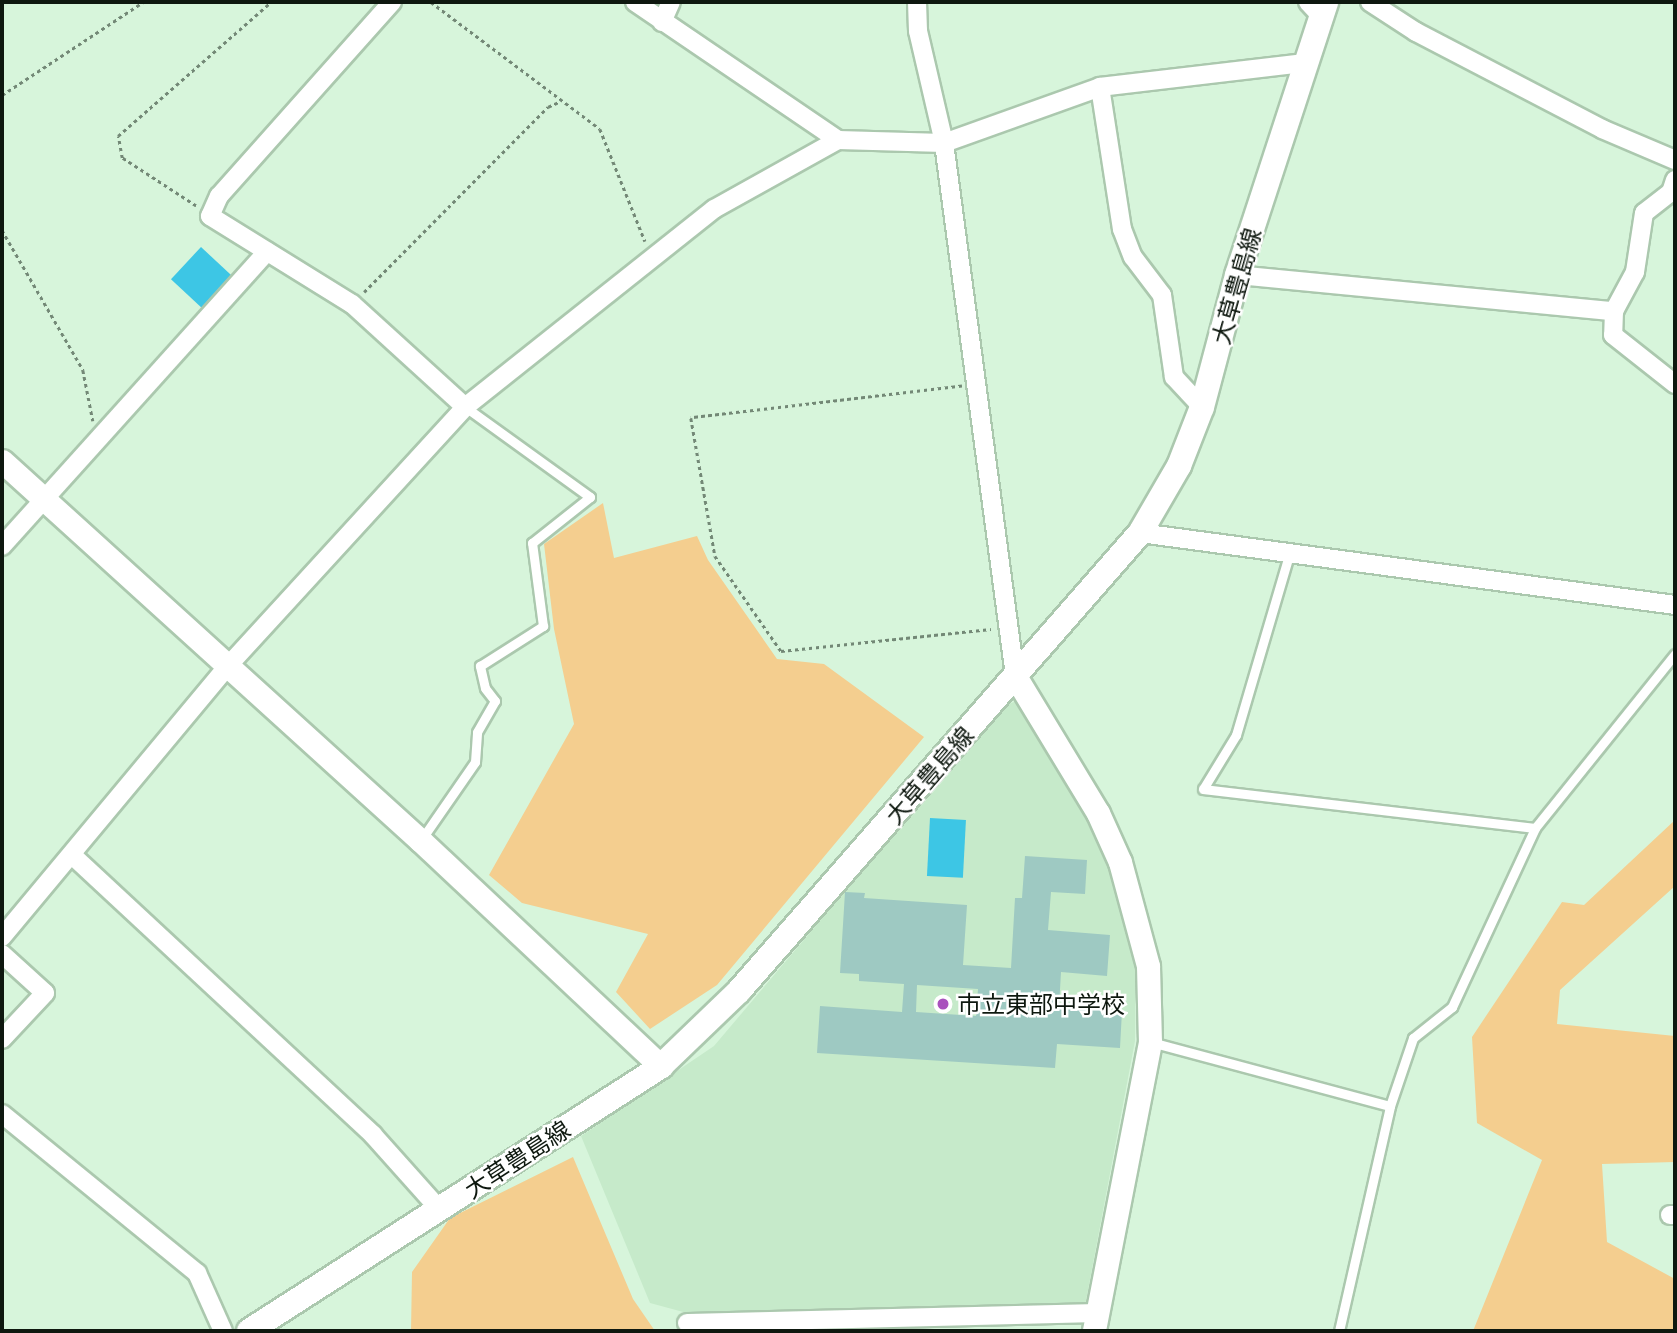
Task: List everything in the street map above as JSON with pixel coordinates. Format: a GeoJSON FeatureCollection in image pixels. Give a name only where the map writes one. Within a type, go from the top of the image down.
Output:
{"type":"FeatureCollection","features":[{"type":"Feature","properties":{"kind":"main road","name":"大草豊島線"},"geometry":{"type":"LineString","coordinates":[[249,1331],[661,1066],[739,991],[1140,533],[1179,466],[1202,407],[1237,275],[1305,63],[1318,6]]}},
{"type":"Feature","properties":{"kind":"street"},"geometry":{"type":"LineString","coordinates":[[392,2],[219,196],[210,216],[352,304],[465,407]]}},
{"type":"Feature","properties":{"kind":"street"},"geometry":{"type":"LineString","coordinates":[[635,2],[838,140]]}},
{"type":"Feature","properties":{"kind":"street"},"geometry":{"type":"LineString","coordinates":[[662,22],[671,2]]}},
{"type":"Feature","properties":{"kind":"street"},"geometry":{"type":"LineString","coordinates":[[687,1322],[1097,1322],[1150,1042],[1148,966],[1120,862],[1093,803],[1016,676],[944,143],[918,31],[917,2]]}},
{"type":"Feature","properties":{"kind":"street"},"geometry":{"type":"LineString","coordinates":[[1370,2],[1416,32],[1602,129],[1675,160]]}},
{"type":"Feature","properties":{"kind":"street"},"geometry":{"type":"LineString","coordinates":[[2,937],[227,667],[465,407],[651,255],[714,209],[838,140],[944,143],[1100,87],[1305,63]]}},
{"type":"Feature","properties":{"kind":"street"},"geometry":{"type":"LineString","coordinates":[[1100,87],[1122,229],[1133,257],[1162,295],[1174,377],[1202,407]]}},
{"type":"Feature","properties":{"kind":"street"},"geometry":{"type":"LineString","coordinates":[[1675,180],[1671,192],[1644,213],[1635,272],[1614,311],[1613,335],[1675,384]]}},
{"type":"Feature","properties":{"kind":"street"},"geometry":{"type":"LineString","coordinates":[[2,546],[267,252]]}},
{"type":"Feature","properties":{"kind":"street"},"geometry":{"type":"LineString","coordinates":[[1237,275],[1614,311]]}},
{"type":"Feature","properties":{"kind":"street"},"geometry":{"type":"LineString","coordinates":[[2,461],[421,841],[661,1066]]}},
{"type":"Feature","properties":{"kind":"street"},"geometry":{"type":"LineString","coordinates":[[1140,533],[1675,605]]}},
{"type":"Feature","properties":{"kind":"street"},"geometry":{"type":"LineString","coordinates":[[72,855],[373,1135],[440,1210]]}},
{"type":"Feature","properties":{"kind":"street"},"geometry":{"type":"LineString","coordinates":[[2,954],[45,993],[2,1039]]}},
{"type":"Feature","properties":{"kind":"street"},"geometry":{"type":"LineString","coordinates":[[2,1114],[197,1273],[223,1331]]}},
{"type":"Feature","properties":{"kind":"lane"},"geometry":{"type":"LineString","coordinates":[[421,841],[475,762],[477,732],[495,701],[485,688],[480,666],[543,626],[532,543],[590,498],[465,407]]}},
{"type":"Feature","properties":{"kind":"lane"},"geometry":{"type":"LineString","coordinates":[[1289,555],[1236,735],[1203,789],[1535,828]]}},
{"type":"Feature","properties":{"kind":"lane"},"geometry":{"type":"LineString","coordinates":[[1339,1331],[1390,1106],[1413,1038],[1452,1007],[1535,828],[1675,654]]}},
{"type":"Feature","properties":{"kind":"lane"},"geometry":{"type":"LineString","coordinates":[[1150,1042],[1390,1106]]}},
{"type":"Feature","properties":{"kind":"path"},"geometry":{"type":"LineString","coordinates":[[2,95],[143,2]]}},
{"type":"Feature","properties":{"kind":"path"},"geometry":{"type":"LineString","coordinates":[[210,216],[122,158],[118,136],[271,2]]}},
{"type":"Feature","properties":{"kind":"path"},"geometry":{"type":"LineString","coordinates":[[430,2],[600,129],[651,255]]}},
{"type":"Feature","properties":{"kind":"path"},"geometry":{"type":"LineString","coordinates":[[352,304],[548,107],[561,101]]}},
{"type":"Feature","properties":{"kind":"path"},"geometry":{"type":"LineString","coordinates":[[2,230],[83,370],[94,424],[106,432]]}},
{"type":"Feature","properties":{"kind":"path"},"geometry":{"type":"LineString","coordinates":[[975,385],[691,418],[715,556],[781,650],[1011,627]]}},
{"type":"Feature","properties":{"kind":"shaded area"},"geometry":{"type":"Polygon","coordinates":[[[603,503],[614,558],[697,536],[708,560],[777,659],[824,664],[924,737],[717,985],[650,1029],[616,992],[648,934],[522,903],[489,875],[574,724],[554,629],[544,544],[603,503]]]}},
{"type":"Feature","properties":{"kind":"shaded area","name":"市立東部中学校"},"geometry":{"type":"Polygon","coordinates":[[[1017,701],[1065,771],[1111,869],[1136,967],[1135,1041],[1085,1306],[687,1313],[650,1303],[581,1136],[714,1046],[1002,706],[1017,701]]]}},
{"type":"Feature","properties":{"kind":"shaded area"},"geometry":{"type":"Polygon","coordinates":[[[1675,820],[1675,886],[1560,990],[1557,1024],[1675,1036],[1675,1162],[1602,1164],[1607,1242],[1675,1279],[1675,1331],[1473,1331],[1542,1160],[1477,1123],[1472,1037],[1562,902],[1584,905],[1675,820]]]}},
{"type":"Feature","properties":{"kind":"shaded area"},"geometry":{"type":"Polygon","coordinates":[[[573,1157],[633,1299],[655,1331],[411,1331],[412,1272],[450,1218],[573,1157]]]}},
{"type":"Feature","properties":{"kind":"water"},"geometry":{"type":"Polygon","coordinates":[[[201,247],[235,279],[205,311],[171,279],[201,247]]]}},
{"type":"Feature","properties":{"kind":"water"},"geometry":{"type":"Polygon","coordinates":[[[930,818],[966,820],[963,878],[927,876],[930,818]]]}},
{"type":"Feature","properties":{"kind":"building"},"geometry":{"type":"Polygon","coordinates":[[[1025,856],[1087,860],[1085,894],[1051,892],[1048,930],[1110,935],[1107,976],[1061,972],[1059,1007],[1122,1011],[1120,1048],[1057,1044],[1055,1068],[817,1053],[820,1006],[902,1012],[904,984],[859,981],[859,974],[840,973],[845,892],[865,893],[864,898],[967,905],[963,965],[1011,968],[1015,898],[1022,898],[1025,856]],[[917,985],[916,1012],[976,1016],[978,989],[917,985]]]}},
{"type":"Feature","properties":{"kind":"place","name":"市立東部中学校"},"geometry":{"type":"Point","coordinates":[943,1004]}}]}
